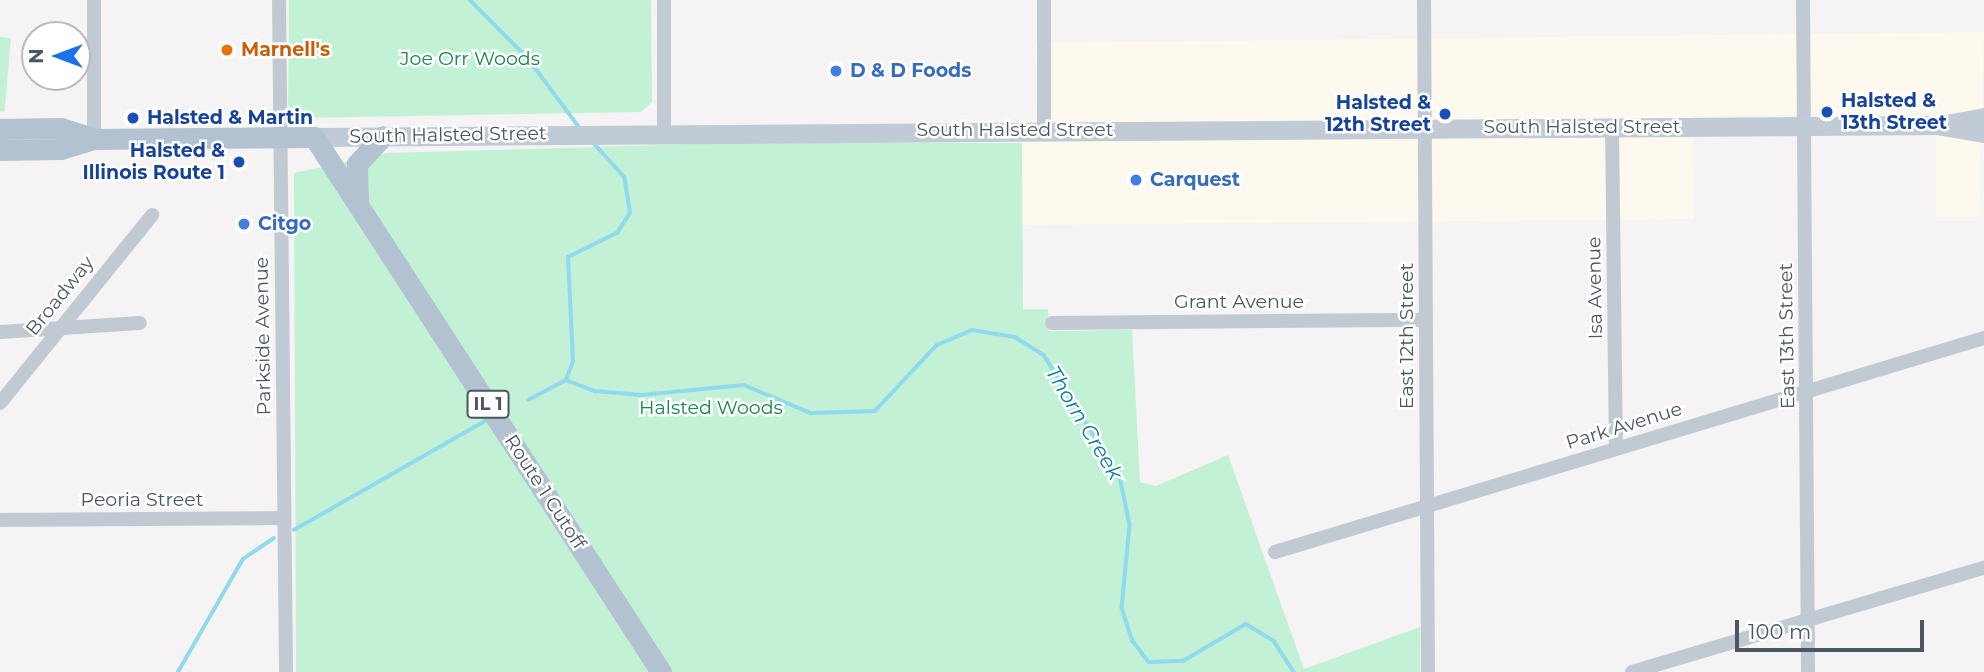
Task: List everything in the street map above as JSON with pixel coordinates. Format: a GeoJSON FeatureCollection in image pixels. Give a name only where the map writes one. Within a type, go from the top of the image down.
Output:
{"type":"FeatureCollection","features":[{"type":"Feature","properties":{"kind":"main road","name":"South Halsted Street"},"geometry":{"type":"LineString","coordinates":[[0,129],[61,128],[94,139]]}},
{"type":"Feature","properties":{"kind":"main road"},"geometry":{"type":"LineString","coordinates":[[359,204],[357,164],[383,136]]}},
{"type":"Feature","properties":{"kind":"main road","name":"South Halsted Street"},"geometry":{"type":"LineString","coordinates":[[0,150],[61,149],[94,139],[314,137]]}},
{"type":"Feature","properties":{"kind":"main road","name":"Route 1 Cutoff"},"geometry":{"type":"LineString","coordinates":[[314,137],[661,672]]}},
{"type":"Feature","properties":{"kind":"street"},"geometry":{"type":"LineString","coordinates":[[94,0],[94,139]]}},
{"type":"Feature","properties":{"kind":"street","name":"Parkside Avenue"},"geometry":{"type":"LineString","coordinates":[[279,0],[286,672]]}},
{"type":"Feature","properties":{"kind":"street"},"geometry":{"type":"LineString","coordinates":[[664,0],[664,132]]}},
{"type":"Feature","properties":{"kind":"street"},"geometry":{"type":"LineString","coordinates":[[1044,0],[1044,130]]}},
{"type":"Feature","properties":{"kind":"street","name":"East 12th Street"},"geometry":{"type":"LineString","coordinates":[[1424,0],[1428,672]]}},
{"type":"Feature","properties":{"kind":"street","name":"East 13th Street"},"geometry":{"type":"LineString","coordinates":[[1803,0],[1808,672]]}},
{"type":"Feature","properties":{"kind":"street","name":"South Halsted Street"},"geometry":{"type":"LineString","coordinates":[[314,137],[608,132],[1936,125],[1984,117]]}},
{"type":"Feature","properties":{"kind":"street","name":"South Halsted Street"},"geometry":{"type":"LineString","coordinates":[[1936,125],[1984,133]]}},
{"type":"Feature","properties":{"kind":"street","name":"Isa Avenue"},"geometry":{"type":"LineString","coordinates":[[1612,127],[1616,448]]}},
{"type":"Feature","properties":{"kind":"street","name":"Broadway"},"geometry":{"type":"LineString","coordinates":[[0,402],[152,215]]}},
{"type":"Feature","properties":{"kind":"street","name":"Grant Avenue"},"geometry":{"type":"LineString","coordinates":[[1052,323],[1426,320]]}},
{"type":"Feature","properties":{"kind":"street"},"geometry":{"type":"LineString","coordinates":[[0,332],[60,325],[140,323]]}},
{"type":"Feature","properties":{"kind":"street","name":"Park Avenue"},"geometry":{"type":"LineString","coordinates":[[1275,552],[1984,338]]}},
{"type":"Feature","properties":{"kind":"street","name":"Peoria Street"},"geometry":{"type":"LineString","coordinates":[[0,520],[284,518]]}},
{"type":"Feature","properties":{"kind":"street"},"geometry":{"type":"LineString","coordinates":[[1632,672],[1984,568]]}},
{"type":"Feature","properties":{"kind":"shaded area"},"geometry":{"type":"Polygon","coordinates":[[[1984,32],[1979,217],[1936,217],[1936,113],[1693,116],[1694,219],[1022,225],[1022,120],[1037,120],[1035,43],[1984,32]]]}},
{"type":"Feature","properties":{"kind":"green space","name":"Joe Orr Woods"},"geometry":{"type":"Polygon","coordinates":[[[289,0],[651,0],[652,102],[641,112],[298,118],[288,105],[289,0]]]}},
{"type":"Feature","properties":{"kind":"green space"},"geometry":{"type":"Polygon","coordinates":[[[0,37],[11,38],[5,112],[0,111],[0,37]]]}},
{"type":"Feature","properties":{"kind":"green space","name":"Halsted Woods"},"geometry":{"type":"Polygon","coordinates":[[[727,143],[1022,143],[1023,309],[1048,309],[1049,331],[1132,330],[1140,482],[1156,486],[1228,455],[1304,669],[1420,627],[1420,672],[296,672],[294,173],[388,153],[727,143]]]}},
{"type":"Feature","properties":{"kind":"waterway"},"geometry":{"type":"LineString","coordinates":[[470,0],[527,57],[580,128]]}},
{"type":"Feature","properties":{"kind":"waterway"},"geometry":{"type":"LineString","coordinates":[[528,400],[566,380],[573,362],[568,257],[617,233],[630,213],[624,177],[592,142]]}},
{"type":"Feature","properties":{"kind":"waterway","name":"Thorn Creek"},"geometry":{"type":"LineString","coordinates":[[566,380],[595,391],[641,395],[744,385],[811,413],[875,411],[937,345],[972,330],[1015,337],[1044,355],[1120,477],[1130,525],[1122,608],[1133,641],[1149,662],[1183,661],[1246,624],[1274,641],[1294,672]]}},
{"type":"Feature","properties":{"kind":"waterway"},"geometry":{"type":"LineString","coordinates":[[294,530],[485,421]]}},
{"type":"Feature","properties":{"kind":"waterway"},"geometry":{"type":"LineString","coordinates":[[178,672],[243,559],[274,538]]}},
{"type":"Feature","properties":{"kind":"place","name":"Marnell's"},"geometry":{"type":"Point","coordinates":[227,50]}},
{"type":"Feature","properties":{"kind":"place","name":"D & D Foods"},"geometry":{"type":"Point","coordinates":[836,71]}},
{"type":"Feature","properties":{"kind":"place","name":"Halsted & 13th Street"},"geometry":{"type":"Point","coordinates":[1827,112]}},
{"type":"Feature","properties":{"kind":"place","name":"Halsted & 12th Street"},"geometry":{"type":"Point","coordinates":[1445,114]}},
{"type":"Feature","properties":{"kind":"place","name":"Halsted & Martin"},"geometry":{"type":"Point","coordinates":[133,118]}},
{"type":"Feature","properties":{"kind":"place","name":"Halsted & Illinois Route 1"},"geometry":{"type":"Point","coordinates":[239,162]}},
{"type":"Feature","properties":{"kind":"place","name":"Carquest"},"geometry":{"type":"Point","coordinates":[1136,180]}},
{"type":"Feature","properties":{"kind":"place","name":"Citgo"},"geometry":{"type":"Point","coordinates":[244,224]}}]}
